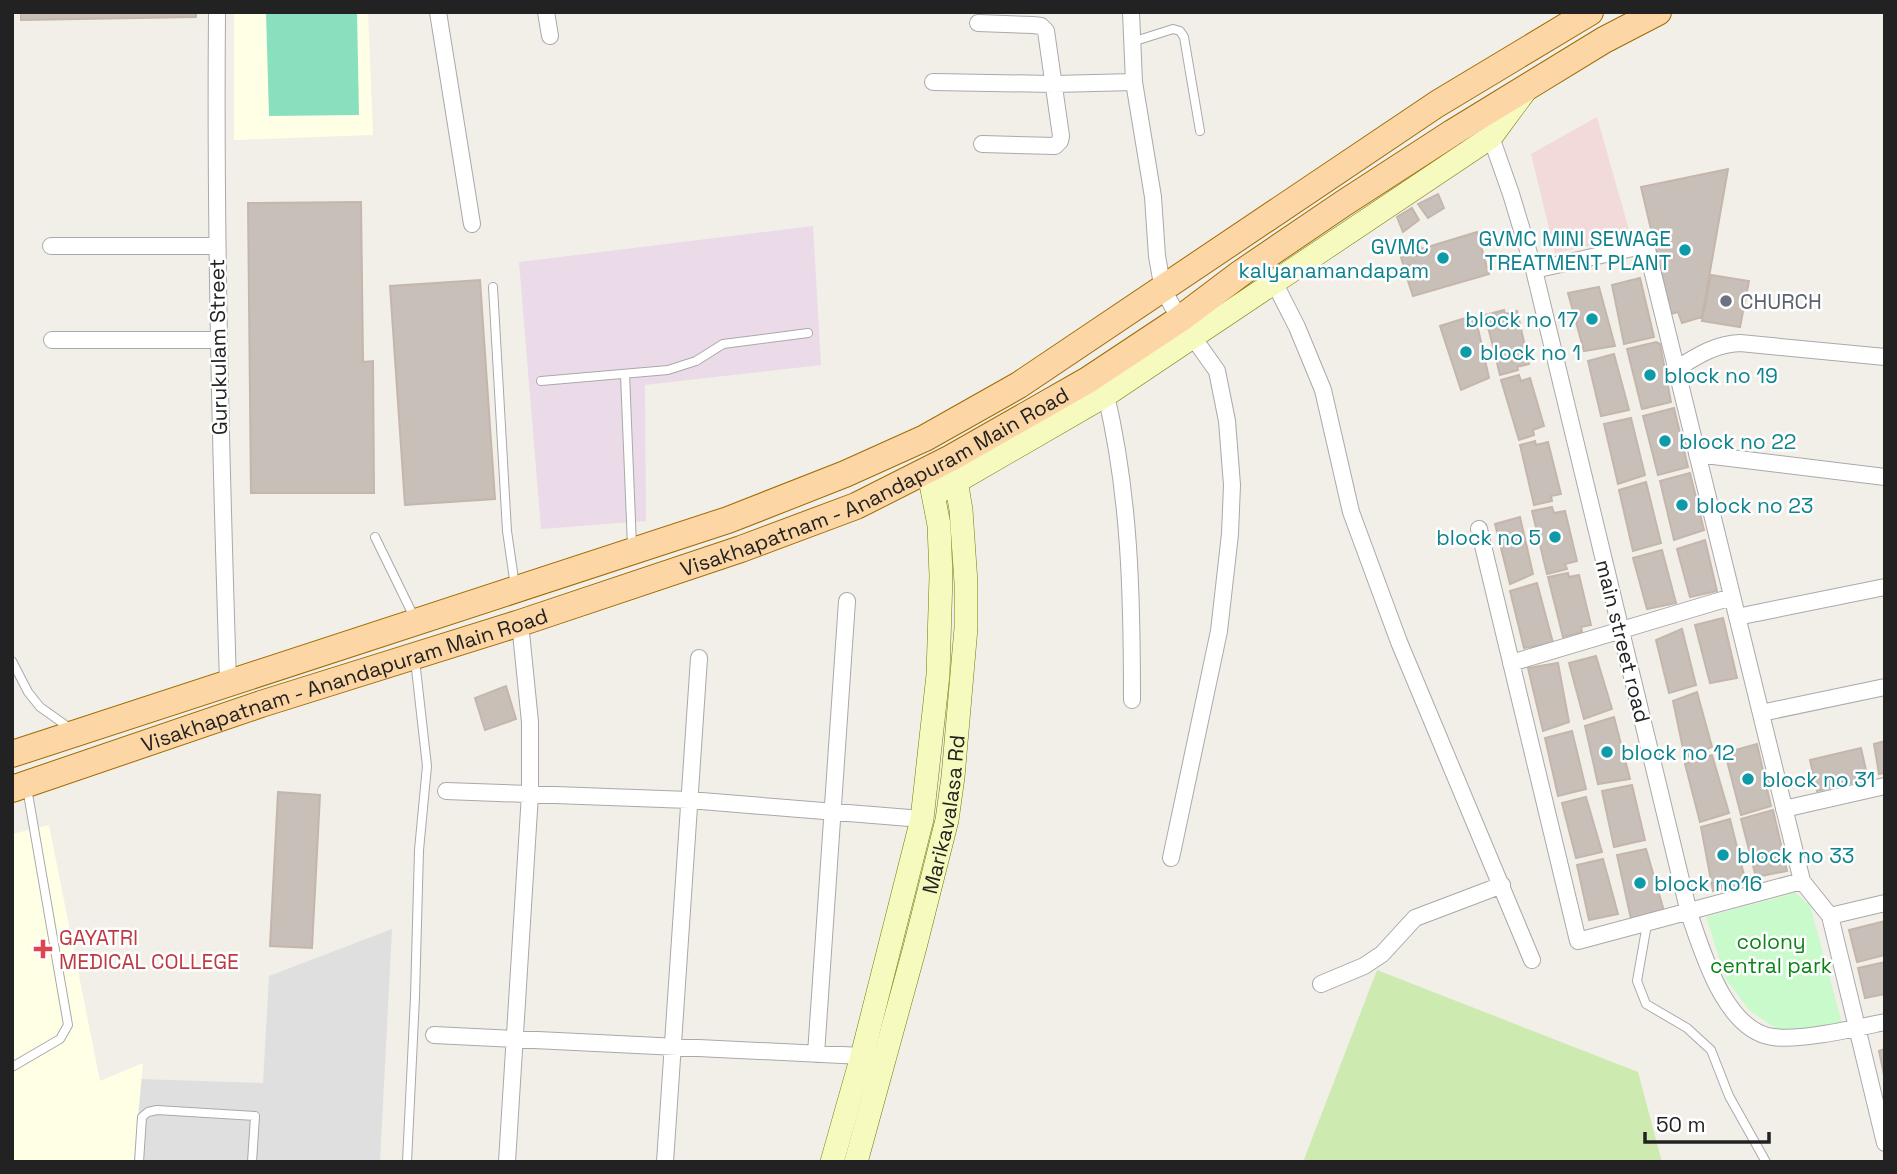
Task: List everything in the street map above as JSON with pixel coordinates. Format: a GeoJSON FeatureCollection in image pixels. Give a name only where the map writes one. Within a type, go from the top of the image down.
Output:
{"type":"FeatureCollection","features":[{"type":"Feature","properties":{"kind":"main road","name":"Visakhapatnam - Anandapuram Main Road"},"geometry":{"type":"LineString","coordinates":[[12,754],[729,520],[845,474],[925,438],[1019,385],[1437,104],[1590,12]]}},
{"type":"Feature","properties":{"kind":"main road","name":"Visakhapatnam - Anandapuram Main Road"},"geometry":{"type":"LineString","coordinates":[[19,787],[261,704],[415,657],[741,549],[943,475],[1088,380],[1186,328],[1241,274],[1333,211],[1529,85],[1604,40],[1658,12]]}},
{"type":"Feature","properties":{"kind":"street","name":"Gurukulam Street"},"geometry":{"type":"LineString","coordinates":[[217,12],[217,340],[228,682]]}},
{"type":"Feature","properties":{"kind":"street"},"geometry":{"type":"LineString","coordinates":[[438,12],[472,224]]}},
{"type":"Feature","properties":{"kind":"street"},"geometry":{"type":"LineString","coordinates":[[546,12],[550,36]]}},
{"type":"Feature","properties":{"kind":"street"},"geometry":{"type":"LineString","coordinates":[[1131,12],[1134,82],[1153,197],[1157,256],[1163,290],[1217,371],[1227,421],[1232,485],[1230,534],[1219,631],[1171,858]]}},
{"type":"Feature","properties":{"kind":"street"},"geometry":{"type":"LineString","coordinates":[[978,23],[1041,26],[1048,37],[1061,135],[1055,146],[982,144]]}},
{"type":"Feature","properties":{"kind":"street"},"geometry":{"type":"LineString","coordinates":[[933,82],[1134,82]]}},
{"type":"Feature","properties":{"kind":"street"},"geometry":{"type":"LineString","coordinates":[[943,475],[1106,395],[1186,328],[1274,282],[1491,137],[1529,85]]}},
{"type":"Feature","properties":{"kind":"street","name":"main street road"},"geometry":{"type":"LineString","coordinates":[[1491,137],[1534,270],[1689,913],[1707,967],[1728,1005],[1753,1030],[1771,1037],[1794,1037],[1885,1022]]}},
{"type":"Feature","properties":{"kind":"street"},"geometry":{"type":"LineString","coordinates":[[1534,270],[1646,245],[1802,881],[1830,916],[1884,1138]]}},
{"type":"Feature","properties":{"kind":"street"},"geometry":{"type":"LineString","coordinates":[[51,246],[216,246]]}},
{"type":"Feature","properties":{"kind":"street"},"geometry":{"type":"LineString","coordinates":[[1274,282],[1297,327],[1323,390],[1351,512],[1399,642],[1532,960]]}},
{"type":"Feature","properties":{"kind":"street"},"geometry":{"type":"LineString","coordinates":[[52,340],[217,340]]}},
{"type":"Feature","properties":{"kind":"street"},"geometry":{"type":"LineString","coordinates":[[1676,369],[1725,344],[1740,343],[1885,357]]}},
{"type":"Feature","properties":{"kind":"street"},"geometry":{"type":"LineString","coordinates":[[1106,395],[1117,442],[1126,512],[1132,613],[1132,700]]}},
{"type":"Feature","properties":{"kind":"street"},"geometry":{"type":"LineString","coordinates":[[1697,454],[1885,477]]}},
{"type":"Feature","properties":{"kind":"street","name":"Marikavalasa Rd"},"geometry":{"type":"LineString","coordinates":[[832,1162],[862,1056],[922,819],[938,675],[941,576],[939,525],[943,475]]}},
{"type":"Feature","properties":{"kind":"street","name":"Marikavalasa Rd"},"geometry":{"type":"LineString","coordinates":[[856,1162],[915,947],[947,820],[954,777],[966,605],[965,550],[943,475]]}},
{"type":"Feature","properties":{"kind":"street"},"geometry":{"type":"LineString","coordinates":[[1479,529],[1578,941],[1647,925],[1802,881]]}},
{"type":"Feature","properties":{"kind":"street"},"geometry":{"type":"LineString","coordinates":[[1737,617],[1885,587]]}},
{"type":"Feature","properties":{"kind":"street"},"geometry":{"type":"LineString","coordinates":[[1511,663],[1732,597]]}},
{"type":"Feature","properties":{"kind":"street"},"geometry":{"type":"LineString","coordinates":[[816,1054],[847,601]]}},
{"type":"Feature","properties":{"kind":"street"},"geometry":{"type":"LineString","coordinates":[[507,1162],[530,794],[530,722],[520,623]]}},
{"type":"Feature","properties":{"kind":"street"},"geometry":{"type":"LineString","coordinates":[[666,1162],[699,658]]}},
{"type":"Feature","properties":{"kind":"street"},"geometry":{"type":"LineString","coordinates":[[1761,713],[1885,687]]}},
{"type":"Feature","properties":{"kind":"street"},"geometry":{"type":"LineString","coordinates":[[1784,809],[1885,786]]}},
{"type":"Feature","properties":{"kind":"street"},"geometry":{"type":"LineString","coordinates":[[446,791],[689,800],[922,819]]}},
{"type":"Feature","properties":{"kind":"street"},"geometry":{"type":"LineString","coordinates":[[1321,984],[1364,967],[1382,954],[1415,918],[1502,886]]}},
{"type":"Feature","properties":{"kind":"street"},"geometry":{"type":"LineString","coordinates":[[1830,916],[1885,903]]}},
{"type":"Feature","properties":{"kind":"street"},"geometry":{"type":"LineString","coordinates":[[434,1035],[862,1056]]}},
{"type":"Feature","properties":{"kind":"lane"},"geometry":{"type":"LineString","coordinates":[[1132,42],[1173,29],[1180,31],[1184,37],[1200,131]]}},
{"type":"Feature","properties":{"kind":"lane"},"geometry":{"type":"LineString","coordinates":[[493,287],[507,531],[515,589]]}},
{"type":"Feature","properties":{"kind":"lane"},"geometry":{"type":"LineString","coordinates":[[541,381],[668,370],[685,365],[723,344],[808,333]]}},
{"type":"Feature","properties":{"kind":"lane"},"geometry":{"type":"LineString","coordinates":[[625,374],[632,553]]}},
{"type":"Feature","properties":{"kind":"lane"},"geometry":{"type":"LineString","coordinates":[[374,537],[417,622]]}},
{"type":"Feature","properties":{"kind":"lane"},"geometry":{"type":"LineString","coordinates":[[407,1162],[419,850],[427,766],[415,657]]}},
{"type":"Feature","properties":{"kind":"lane"},"geometry":{"type":"LineString","coordinates":[[12,661],[28,692],[40,707],[78,733]]}},
{"type":"Feature","properties":{"kind":"lane"},"geometry":{"type":"LineString","coordinates":[[12,1068],[60,1039],[68,1026],[19,787]]}},
{"type":"Feature","properties":{"kind":"lane"},"geometry":{"type":"LineString","coordinates":[[1647,925],[1636,981],[1646,1004],[1687,1028],[1711,1050],[1729,1096],[1767,1161]]}},
{"type":"Feature","properties":{"kind":"lane"},"geometry":{"type":"LineString","coordinates":[[139,1162],[142,1117],[148,1111],[157,1110],[255,1116],[252,1162]]}},
{"type":"Feature","properties":{"kind":"shaded area"},"geometry":{"type":"Polygon","coordinates":[[[234,12],[368,12],[373,135],[234,140],[234,12]]]}},
{"type":"Feature","properties":{"kind":"shaded area"},"geometry":{"type":"Polygon","coordinates":[[[1597,117],[1631,237],[1555,253],[1531,154],[1597,117]]]}},
{"type":"Feature","properties":{"kind":"shaded area"},"geometry":{"type":"Polygon","coordinates":[[[813,226],[821,365],[645,385],[646,521],[541,529],[519,262],[813,226]]]}},
{"type":"Feature","properties":{"kind":"shaded area","name":"GAYATRI MEDICAL COLLEGE"},"geometry":{"type":"Polygon","coordinates":[[[49,825],[100,1081],[143,1063],[134,1162],[12,1162],[12,834],[49,825]]]}},
{"type":"Feature","properties":{"kind":"shaded area"},"geometry":{"type":"Polygon","coordinates":[[[392,929],[380,1162],[134,1162],[140,1079],[263,1083],[269,976],[392,929]]]}},
{"type":"Feature","properties":{"kind":"green space"},"geometry":{"type":"Polygon","coordinates":[[[266,12],[357,12],[359,115],[269,116],[266,12]]]}},
{"type":"Feature","properties":{"kind":"green space","name":"colony central park"},"geometry":{"type":"Polygon","coordinates":[[[1795,893],[1810,905],[1842,1023],[1781,1032],[1749,1010],[1726,979],[1706,917],[1795,893]]]}},
{"type":"Feature","properties":{"kind":"green space"},"geometry":{"type":"Polygon","coordinates":[[[1377,970],[1638,1072],[1662,1162],[1303,1162],[1377,970]]]}},
{"type":"Feature","properties":{"kind":"building"},"geometry":{"type":"Polygon","coordinates":[[[21,12],[196,12],[196,17],[21,20],[21,12]]]}},
{"type":"Feature","properties":{"kind":"building","name":"GVMC MINI SEWAGE TREATMENT PLANT"},"geometry":{"type":"Polygon","coordinates":[[[1728,169],[1702,317],[1682,323],[1678,312],[1671,314],[1641,187],[1728,169]]]}},
{"type":"Feature","properties":{"kind":"building"},"geometry":{"type":"Polygon","coordinates":[[[1438,194],[1444,208],[1428,218],[1418,204],[1438,194]]]}},
{"type":"Feature","properties":{"kind":"building"},"geometry":{"type":"Polygon","coordinates":[[[361,202],[363,362],[373,361],[374,493],[251,493],[248,203],[361,202]]]}},
{"type":"Feature","properties":{"kind":"building"},"geometry":{"type":"Polygon","coordinates":[[[1412,208],[1419,220],[1403,232],[1397,217],[1412,208]]]}},
{"type":"Feature","properties":{"kind":"building","name":"GVMC kalyanamandapam"},"geometry":{"type":"Polygon","coordinates":[[[1477,232],[1489,274],[1413,296],[1408,281],[1414,279],[1410,265],[1404,267],[1399,251],[1420,245],[1421,249],[1477,232]]]}},
{"type":"Feature","properties":{"kind":"building","name":"CHURCH"},"geometry":{"type":"Polygon","coordinates":[[[1711,275],[1749,281],[1740,327],[1702,321],[1711,275]]]}},
{"type":"Feature","properties":{"kind":"building"},"geometry":{"type":"Polygon","coordinates":[[[1640,278],[1654,337],[1624,344],[1612,285],[1640,278]]]}},
{"type":"Feature","properties":{"kind":"building"},"geometry":{"type":"Polygon","coordinates":[[[480,280],[495,499],[405,505],[390,286],[480,280]]]}},
{"type":"Feature","properties":{"kind":"building","name":"block no 17"},"geometry":{"type":"Polygon","coordinates":[[[1599,287],[1615,346],[1584,351],[1568,293],[1599,287]]]}},
{"type":"Feature","properties":{"kind":"building"},"geometry":{"type":"Polygon","coordinates":[[[1504,310],[1505,314],[1517,311],[1529,364],[1500,375],[1485,315],[1504,310]]]}},
{"type":"Feature","properties":{"kind":"building","name":"block no 1"},"geometry":{"type":"Polygon","coordinates":[[[1475,315],[1489,378],[1461,390],[1440,326],[1475,315]]]}},
{"type":"Feature","properties":{"kind":"building","name":"block no 19"},"geometry":{"type":"Polygon","coordinates":[[[1656,342],[1660,344],[1671,402],[1642,409],[1627,349],[1656,342]]]}},
{"type":"Feature","properties":{"kind":"building"},"geometry":{"type":"Polygon","coordinates":[[[1614,354],[1629,410],[1601,416],[1588,361],[1614,354]]]}},
{"type":"Feature","properties":{"kind":"building"},"geometry":{"type":"Polygon","coordinates":[[[1519,375],[1521,381],[1530,378],[1544,426],[1533,430],[1534,435],[1519,440],[1501,380],[1519,375]]]}},
{"type":"Feature","properties":{"kind":"building","name":"block no 22"},"geometry":{"type":"Polygon","coordinates":[[[1674,408],[1688,467],[1658,475],[1643,416],[1674,408]]]}},
{"type":"Feature","properties":{"kind":"building"},"geometry":{"type":"Polygon","coordinates":[[[1631,418],[1645,475],[1618,484],[1604,424],[1631,418]]]}},
{"type":"Feature","properties":{"kind":"building"},"geometry":{"type":"Polygon","coordinates":[[[1535,441],[1536,445],[1548,442],[1561,494],[1551,496],[1552,501],[1534,505],[1520,445],[1535,441]]]}},
{"type":"Feature","properties":{"kind":"building","name":"block no 23"},"geometry":{"type":"Polygon","coordinates":[[[1690,473],[1704,530],[1674,540],[1660,481],[1690,473]]]}},
{"type":"Feature","properties":{"kind":"building"},"geometry":{"type":"Polygon","coordinates":[[[1646,482],[1661,543],[1633,551],[1619,490],[1646,482]]]}},
{"type":"Feature","properties":{"kind":"building","name":"block no 5"},"geometry":{"type":"Polygon","coordinates":[[[1552,507],[1554,513],[1565,511],[1577,561],[1565,564],[1567,569],[1547,574],[1532,511],[1552,507]]]}},
{"type":"Feature","properties":{"kind":"building"},"geometry":{"type":"Polygon","coordinates":[[[1520,517],[1533,574],[1510,584],[1495,524],[1520,517]]]}},
{"type":"Feature","properties":{"kind":"building"},"geometry":{"type":"Polygon","coordinates":[[[1705,540],[1717,591],[1690,597],[1677,549],[1705,540]]]}},
{"type":"Feature","properties":{"kind":"building"},"geometry":{"type":"Polygon","coordinates":[[[1662,550],[1676,603],[1647,609],[1633,558],[1662,550]]]}},
{"type":"Feature","properties":{"kind":"building"},"geometry":{"type":"Polygon","coordinates":[[[1568,573],[1569,577],[1579,575],[1591,625],[1581,627],[1582,632],[1563,637],[1548,577],[1568,573]]]}},
{"type":"Feature","properties":{"kind":"building"},"geometry":{"type":"Polygon","coordinates":[[[1537,583],[1553,643],[1524,648],[1510,591],[1537,583]]]}},
{"type":"Feature","properties":{"kind":"building"},"geometry":{"type":"Polygon","coordinates":[[[1723,618],[1737,678],[1710,683],[1695,625],[1723,618]]]}},
{"type":"Feature","properties":{"kind":"building"},"geometry":{"type":"Polygon","coordinates":[[[1682,629],[1696,685],[1669,693],[1656,640],[1682,629]]]}},
{"type":"Feature","properties":{"kind":"building"},"geometry":{"type":"Polygon","coordinates":[[[1596,656],[1612,709],[1584,719],[1569,663],[1596,656]]]}},
{"type":"Feature","properties":{"kind":"building"},"geometry":{"type":"Polygon","coordinates":[[[1558,663],[1569,722],[1543,731],[1528,668],[1558,663]]]}},
{"type":"Feature","properties":{"kind":"building"},"geometry":{"type":"Polygon","coordinates":[[[506,686],[516,719],[485,730],[475,698],[506,686]]]}},
{"type":"Feature","properties":{"kind":"building"},"geometry":{"type":"Polygon","coordinates":[[[1697,692],[1712,747],[1685,758],[1673,701],[1697,692]]]}},
{"type":"Feature","properties":{"kind":"building","name":"block no 12"},"geometry":{"type":"Polygon","coordinates":[[[1614,717],[1630,779],[1598,784],[1585,726],[1614,717]]]}},
{"type":"Feature","properties":{"kind":"building"},"geometry":{"type":"Polygon","coordinates":[[[1572,731],[1586,789],[1558,796],[1545,738],[1572,731]]]}},
{"type":"Feature","properties":{"kind":"building"},"geometry":{"type":"Polygon","coordinates":[[[1885,741],[1885,773],[1879,774],[1874,744],[1885,741]]]}},
{"type":"Feature","properties":{"kind":"building","name":"block no 31"},"geometry":{"type":"Polygon","coordinates":[[[1757,744],[1771,806],[1741,815],[1725,753],[1757,744]]]}},
{"type":"Feature","properties":{"kind":"building"},"geometry":{"type":"Polygon","coordinates":[[[1861,748],[1868,779],[1817,791],[1810,760],[1861,748]]]}},
{"type":"Feature","properties":{"kind":"building"},"geometry":{"type":"Polygon","coordinates":[[[1712,755],[1729,813],[1700,822],[1685,764],[1712,755]]]}},
{"type":"Feature","properties":{"kind":"building"},"geometry":{"type":"Polygon","coordinates":[[[1632,785],[1645,840],[1614,847],[1602,791],[1632,785]]]}},
{"type":"Feature","properties":{"kind":"building"},"geometry":{"type":"Polygon","coordinates":[[[278,792],[320,795],[312,948],[270,946],[278,792]]]}},
{"type":"Feature","properties":{"kind":"building"},"geometry":{"type":"Polygon","coordinates":[[[1586,797],[1602,852],[1576,858],[1562,803],[1586,797]]]}},
{"type":"Feature","properties":{"kind":"building"},"geometry":{"type":"Polygon","coordinates":[[[1773,810],[1787,871],[1756,877],[1741,819],[1773,810]]]}},
{"type":"Feature","properties":{"kind":"building","name":"block no 33"},"geometry":{"type":"Polygon","coordinates":[[[1730,819],[1746,883],[1713,891],[1701,827],[1730,819]]]}},
{"type":"Feature","properties":{"kind":"building","name":"block no16"},"geometry":{"type":"Polygon","coordinates":[[[1646,849],[1664,911],[1631,919],[1617,855],[1646,849]]]}},
{"type":"Feature","properties":{"kind":"building"},"geometry":{"type":"Polygon","coordinates":[[[1603,859],[1618,914],[1589,920],[1577,865],[1603,859]]]}},
{"type":"Feature","properties":{"kind":"building"},"geometry":{"type":"Polygon","coordinates":[[[1885,921],[1885,955],[1857,962],[1849,930],[1885,921]]]}},
{"type":"Feature","properties":{"kind":"building"},"geometry":{"type":"Polygon","coordinates":[[[1885,962],[1885,994],[1865,998],[1858,968],[1885,962]]]}},
{"type":"Feature","properties":{"kind":"building"},"geometry":{"type":"Polygon","coordinates":[[[1885,1049],[1885,1080],[1879,1051],[1885,1049]]]}},
{"type":"Feature","properties":{"kind":"place","name":"GVMC MINI SEWAGE TREATMENT PLANT"},"geometry":{"type":"Point","coordinates":[1685,250]}},
{"type":"Feature","properties":{"kind":"place","name":"GVMC kalyanamandapam"},"geometry":{"type":"Point","coordinates":[1443,258]}},
{"type":"Feature","properties":{"kind":"place","name":"CHURCH"},"geometry":{"type":"Point","coordinates":[1726,301]}},
{"type":"Feature","properties":{"kind":"place","name":"block no 17"},"geometry":{"type":"Point","coordinates":[1592,319]}},
{"type":"Feature","properties":{"kind":"place","name":"block no 1"},"geometry":{"type":"Point","coordinates":[1466,352]}},
{"type":"Feature","properties":{"kind":"place","name":"block no 19"},"geometry":{"type":"Point","coordinates":[1650,375]}},
{"type":"Feature","properties":{"kind":"place","name":"block no 22"},"geometry":{"type":"Point","coordinates":[1665,441]}},
{"type":"Feature","properties":{"kind":"place","name":"block no 23"},"geometry":{"type":"Point","coordinates":[1682,505]}},
{"type":"Feature","properties":{"kind":"place","name":"block no 5"},"geometry":{"type":"Point","coordinates":[1555,537]}},
{"type":"Feature","properties":{"kind":"place","name":"block no 12"},"geometry":{"type":"Point","coordinates":[1607,752]}},
{"type":"Feature","properties":{"kind":"place","name":"block no 31"},"geometry":{"type":"Point","coordinates":[1748,779]}},
{"type":"Feature","properties":{"kind":"place","name":"block no 33"},"geometry":{"type":"Point","coordinates":[1723,855]}},
{"type":"Feature","properties":{"kind":"place","name":"block no16"},"geometry":{"type":"Point","coordinates":[1640,883]}},
{"type":"Feature","properties":{"kind":"place","name":"GAYATRI MEDICAL COLLEGE"},"geometry":{"type":"Point","coordinates":[43,949]}}]}
